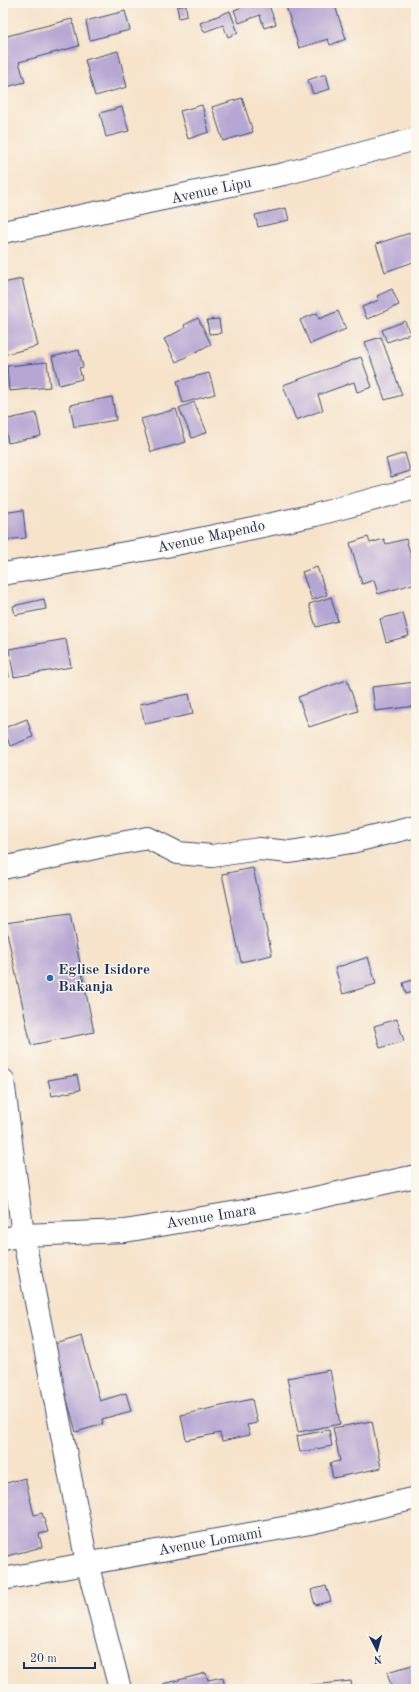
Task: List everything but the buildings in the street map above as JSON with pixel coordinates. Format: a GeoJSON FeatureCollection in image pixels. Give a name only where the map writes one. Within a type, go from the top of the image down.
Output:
{"type":"FeatureCollection","features":[{"type":"Feature","properties":{"kind":"street","name":"Avenue Lipu"},"geometry":{"type":"LineString","coordinates":[[3,232],[284,174],[416,139]]}},
{"type":"Feature","properties":{"kind":"street","name":"Avenue Mapendo"},"geometry":{"type":"LineString","coordinates":[[3,574],[166,546],[315,514],[416,488]]}},
{"type":"Feature","properties":{"kind":"street"},"geometry":{"type":"LineString","coordinates":[[3,868],[148,838],[178,853],[212,856],[258,849],[290,852],[351,842],[416,826]]}},
{"type":"Feature","properties":{"kind":"street"},"geometry":{"type":"LineString","coordinates":[[3,1080],[13,1237],[87,1563],[120,1689]]}},
{"type":"Feature","properties":{"kind":"street","name":"Avenue Imara"},"geometry":{"type":"LineString","coordinates":[[13,1237],[125,1231],[292,1203],[416,1176]]}},
{"type":"Feature","properties":{"kind":"street","name":"Avenue Lomami"},"geometry":{"type":"LineString","coordinates":[[3,1579],[310,1523],[416,1498]]}},
{"type":"Feature","properties":{"kind":"place","name":"Eglise Isidore Bakanja"},"geometry":{"type":"Point","coordinates":[50,978]}}]}
